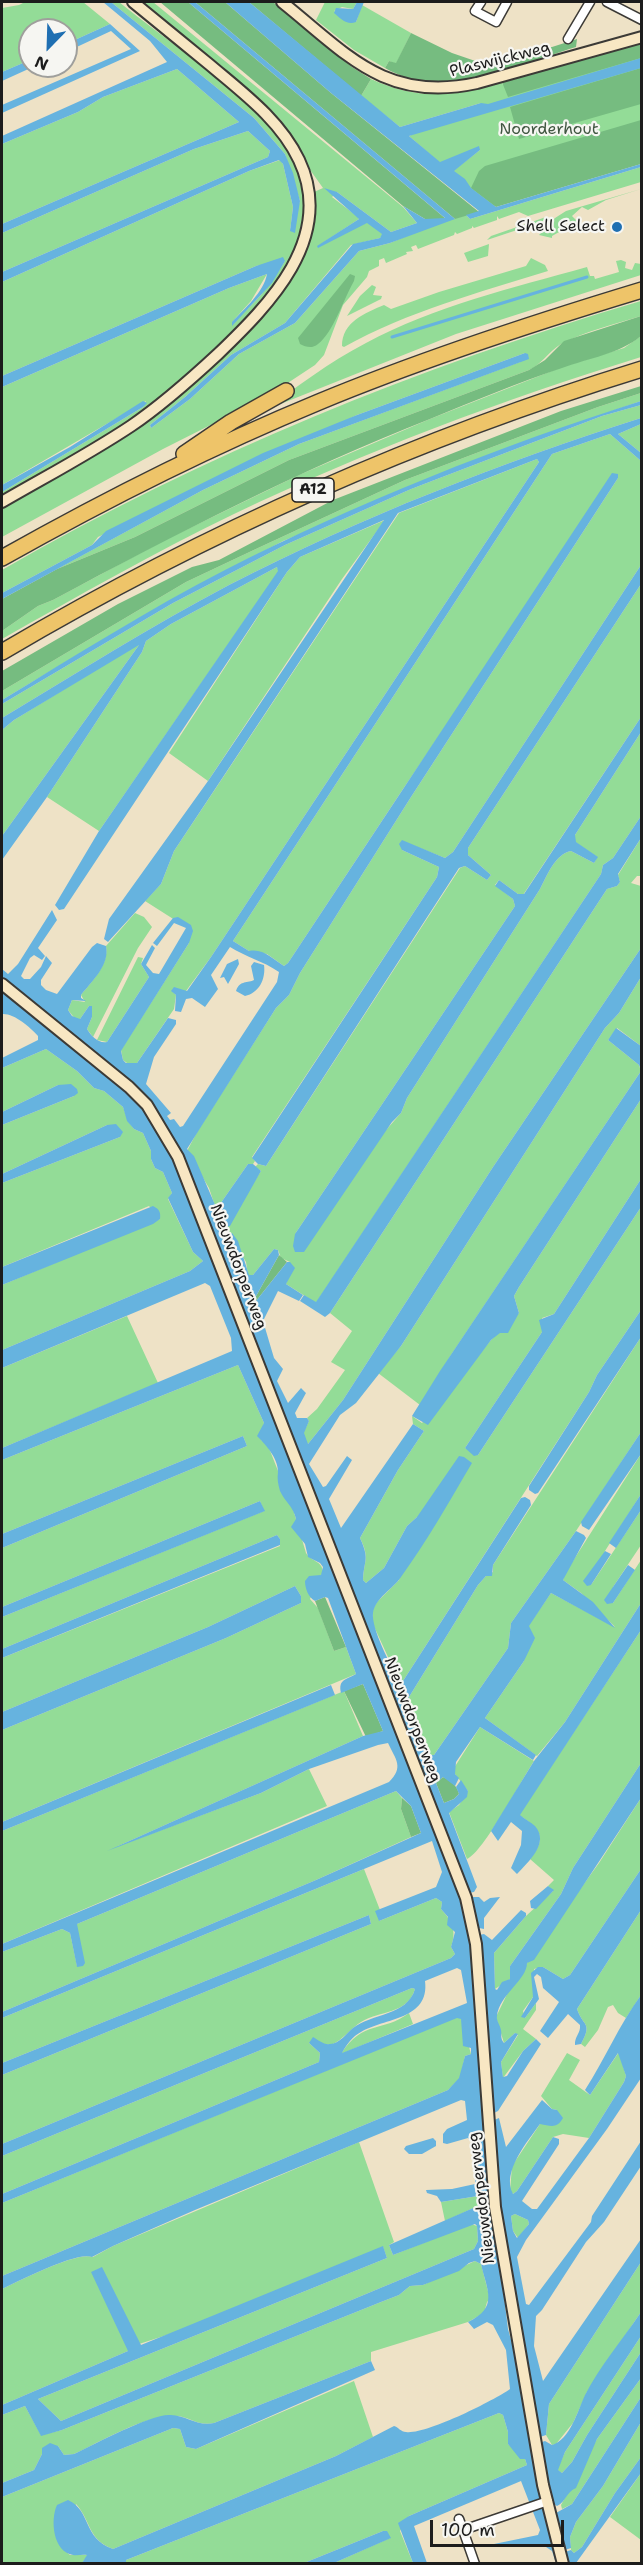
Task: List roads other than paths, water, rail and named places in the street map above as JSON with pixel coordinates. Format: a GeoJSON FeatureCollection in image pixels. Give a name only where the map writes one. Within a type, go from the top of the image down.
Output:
{"type":"FeatureCollection","features":[{"type":"Feature","properties":{"kind":"highway"},"geometry":{"type":"LineString","coordinates":[[2,558],[136,486],[254,430],[391,373],[490,337],[642,290]]}},
{"type":"Feature","properties":{"kind":"highway","name":"A12"},"geometry":{"type":"LineString","coordinates":[[2,652],[167,560],[310,491],[473,425],[642,369]]}},
{"type":"Feature","properties":{"kind":"highway"},"geometry":{"type":"LineString","coordinates":[[136,486],[231,422],[285,391]]}},
{"type":"Feature","properties":{"kind":"street"},"geometry":{"type":"LineString","coordinates":[[2,502],[119,434],[182,387],[234,339],[267,304],[288,277],[304,243],[309,213],[307,185],[300,162],[283,134],[250,99],[133,2]]}},
{"type":"Feature","properties":{"kind":"street","name":"Plaswijckweg"},"geometry":{"type":"LineString","coordinates":[[282,2],[354,62],[400,84],[421,88],[452,89],[642,37]]}},
{"type":"Feature","properties":{"kind":"street"},"geometry":{"type":"LineString","coordinates":[[481,2],[476,11],[496,22],[507,2]]}},
{"type":"Feature","properties":{"kind":"street"},"geometry":{"type":"LineString","coordinates":[[568,39],[590,2]]}},
{"type":"Feature","properties":{"kind":"street"},"geometry":{"type":"LineString","coordinates":[[607,2],[642,20]]}},
{"type":"Feature","properties":{"kind":"street","name":"Nieuwdorperweg"},"geometry":{"type":"LineString","coordinates":[[2,984],[129,1087],[147,1105],[178,1157],[466,1898],[476,1944],[495,2207],[548,2501],[563,2564]]}},
{"type":"Feature","properties":{"kind":"street"},"geometry":{"type":"LineString","coordinates":[[464,2530],[548,2501]]}},
{"type":"Feature","properties":{"kind":"street"},"geometry":{"type":"LineString","coordinates":[[459,2519],[475,2564]]}},
{"type":"Feature","properties":{"kind":"water"},"geometry":{"type":"Polygon","coordinates":[[[103,2],[111,2],[254,118],[285,154],[293,173],[300,201],[295,233],[290,231],[293,207],[283,164],[279,160],[249,171],[2,282],[2,272],[268,157],[270,151],[248,131],[194,149],[2,233],[2,224],[239,122],[177,69],[103,97],[78,112],[2,144],[2,136],[167,62],[150,41],[103,2]]]}},
{"type":"Feature","properties":{"kind":"water"},"geometry":{"type":"Polygon","coordinates":[[[188,2],[195,2],[455,219],[390,243],[359,251],[295,323],[239,354],[190,399],[151,428],[150,425],[231,355],[285,323],[353,244],[380,238],[382,234],[367,223],[318,248],[317,246],[359,219],[324,188],[337,192],[391,232],[417,223],[403,206],[425,219],[445,218],[188,2]]]}},
{"type":"Feature","properties":{"kind":"water"},"geometry":{"type":"Polygon","coordinates":[[[225,2],[249,2],[400,127],[481,103],[488,104],[641,58],[641,68],[409,136],[440,162],[479,146],[480,150],[454,171],[465,179],[471,188],[496,207],[641,164],[641,167],[470,219],[466,215],[479,211],[331,93],[225,2]]]}},
{"type":"Feature","properties":{"kind":"water"},"geometry":{"type":"Polygon","coordinates":[[[357,2],[364,2],[356,22],[347,22],[334,13],[336,8],[353,9],[357,2]]]}},
{"type":"Feature","properties":{"kind":"water"},"geometry":{"type":"Polygon","coordinates":[[[110,24],[140,51],[2,113],[2,105],[64,78],[78,78],[78,72],[131,49],[111,31],[78,46],[78,39],[110,24]]]}},
{"type":"Feature","properties":{"kind":"water"},"geometry":{"type":"Polygon","coordinates":[[[18,65],[18,74],[2,81],[2,72],[18,65]]]}},
{"type":"Feature","properties":{"kind":"water"},"geometry":{"type":"Polygon","coordinates":[[[283,257],[285,261],[272,283],[232,326],[232,322],[258,294],[267,274],[229,288],[2,387],[2,376],[256,266],[283,257]]]}},
{"type":"Feature","properties":{"kind":"water"},"geometry":{"type":"Polygon","coordinates":[[[525,353],[528,354],[529,359],[299,444],[203,490],[2,599],[2,593],[92,545],[106,531],[263,453],[357,415],[525,353]]]}},
{"type":"Feature","properties":{"kind":"water"},"geometry":{"type":"Polygon","coordinates":[[[143,401],[147,403],[143,407],[2,492],[2,485],[70,447],[143,401]]]}},
{"type":"Feature","properties":{"kind":"water"},"geometry":{"type":"Polygon","coordinates":[[[641,401],[641,405],[602,416],[411,489],[285,545],[173,603],[2,704],[2,700],[140,617],[275,545],[483,456],[641,401]]]}},
{"type":"Feature","properties":{"kind":"water"},"geometry":{"type":"Polygon","coordinates":[[[641,418],[641,424],[618,434],[641,453],[641,461],[610,434],[552,454],[233,941],[249,951],[259,951],[272,957],[284,966],[288,963],[612,473],[618,474],[618,478],[411,797],[300,973],[289,995],[276,1008],[187,1149],[194,1156],[216,1207],[248,1164],[253,1164],[261,1171],[230,1226],[226,1227],[223,1233],[225,1236],[232,1233],[238,1241],[249,1275],[253,1275],[274,1249],[278,1250],[279,1255],[255,1298],[256,1301],[287,1262],[295,1268],[286,1284],[303,1295],[299,1301],[278,1291],[263,1321],[274,1358],[283,1369],[277,1381],[288,1403],[301,1388],[306,1393],[295,1413],[297,1418],[307,1418],[309,1421],[304,1433],[308,1444],[343,1400],[493,1167],[641,948],[641,977],[619,1013],[605,1028],[401,1346],[356,1403],[340,1415],[309,1464],[323,1487],[347,1456],[352,1460],[329,1499],[341,1528],[413,1424],[424,1431],[398,1470],[360,1538],[366,1555],[363,1580],[366,1583],[384,1568],[407,1526],[417,1517],[459,1456],[472,1463],[411,1563],[374,1608],[375,1628],[399,1681],[403,1681],[521,1498],[525,1497],[530,1500],[531,1505],[493,1565],[492,1576],[486,1576],[478,1585],[409,1697],[408,1705],[417,1727],[414,1740],[423,1742],[431,1755],[434,1755],[508,1648],[511,1623],[576,1531],[586,1538],[563,1580],[593,1602],[615,1628],[551,1593],[529,1626],[535,1638],[524,1661],[485,1718],[536,1755],[533,1760],[480,1727],[456,1762],[455,1774],[459,1778],[455,1786],[443,1777],[436,1783],[444,1803],[459,1794],[456,1787],[461,1780],[468,1791],[467,1797],[449,1813],[477,1887],[474,1892],[468,1893],[182,1154],[162,1118],[140,1091],[2,978],[2,969],[8,974],[18,964],[52,910],[57,920],[38,948],[45,956],[42,960],[34,955],[30,958],[21,976],[24,979],[30,979],[41,967],[46,956],[52,963],[41,980],[41,985],[46,990],[57,994],[92,947],[97,943],[106,946],[107,953],[103,966],[81,995],[81,998],[86,1001],[72,1000],[68,1010],[72,1016],[80,1019],[89,1006],[92,1006],[92,1017],[87,1029],[96,1039],[107,1042],[149,977],[141,964],[152,945],[155,948],[146,965],[153,973],[159,974],[186,928],[174,923],[157,946],[153,943],[173,918],[178,917],[191,925],[193,931],[189,943],[121,1051],[126,1063],[137,1063],[168,1018],[176,1020],[176,1024],[154,1057],[146,1084],[171,1113],[167,1116],[170,1120],[174,1119],[180,1127],[183,1126],[277,982],[279,972],[230,947],[211,975],[218,989],[205,1007],[192,998],[186,999],[181,1012],[175,1011],[176,995],[171,991],[174,987],[187,991],[211,957],[539,462],[537,459],[398,513],[174,851],[161,884],[108,942],[104,939],[109,919],[208,781],[384,520],[300,557],[287,572],[64,909],[59,910],[55,905],[99,831],[278,571],[277,567],[171,624],[146,641],[142,652],[47,797],[2,860],[2,836],[139,645],[14,720],[2,730],[2,718],[171,617],[279,560],[432,493],[588,435],[641,418]]]}},
{"type":"Feature","properties":{"kind":"water"},"geometry":{"type":"Polygon","coordinates":[[[641,565],[641,584],[468,848],[468,855],[491,875],[487,880],[465,866],[459,868],[266,1166],[258,1164],[252,1158],[437,877],[439,867],[402,850],[399,844],[402,840],[445,858],[453,852],[641,565]]]}},
{"type":"Feature","properties":{"kind":"water"},"geometry":{"type":"Polygon","coordinates":[[[641,717],[641,732],[575,835],[576,842],[598,857],[594,863],[571,851],[560,856],[556,861],[407,1098],[401,1113],[392,1122],[304,1252],[295,1252],[293,1246],[295,1234],[515,906],[513,899],[495,886],[499,880],[518,894],[524,894],[641,717]]]}},
{"type":"Feature","properties":{"kind":"water"},"geometry":{"type":"Polygon","coordinates":[[[641,816],[641,838],[618,874],[620,882],[617,886],[607,889],[330,1313],[325,1317],[300,1301],[304,1295],[316,1302],[601,874],[603,865],[613,858],[641,816]]]}},
{"type":"Feature","properties":{"kind":"water"},"geometry":{"type":"Polygon","coordinates":[[[238,959],[239,964],[228,984],[224,977],[220,978],[227,964],[238,959]]]}},
{"type":"Feature","properties":{"kind":"water"},"geometry":{"type":"Polygon","coordinates":[[[254,962],[264,965],[264,975],[258,989],[245,996],[236,991],[241,984],[254,980],[251,966],[254,962]]]}},
{"type":"Feature","properties":{"kind":"water"},"geometry":{"type":"Polygon","coordinates":[[[2,990],[139,1102],[173,1157],[462,1900],[471,1934],[500,2264],[508,2329],[520,2372],[542,2497],[541,2507],[545,2509],[558,2559],[555,2560],[552,2551],[546,2547],[493,2547],[494,2544],[538,2535],[540,2530],[521,2481],[414,2526],[427,2563],[413,2563],[398,2523],[409,2516],[527,2465],[525,2459],[520,2459],[508,2444],[508,2432],[503,2415],[499,2413],[126,2560],[126,2563],[82,2563],[87,2555],[66,2553],[57,2542],[54,2527],[55,2511],[57,2505],[68,2500],[81,2511],[96,2538],[113,2549],[336,2456],[394,2426],[406,2432],[428,2428],[475,2409],[510,2389],[506,2350],[493,2325],[487,2322],[474,2329],[468,2322],[484,2310],[488,2298],[481,2264],[475,2261],[459,2271],[423,2285],[410,2286],[399,2295],[62,2430],[41,2436],[25,2406],[2,2415],[2,2405],[128,2351],[91,2272],[102,2267],[141,2345],[383,2246],[387,2258],[38,2399],[61,2421],[474,2249],[478,2241],[475,2224],[393,2255],[389,2245],[480,2205],[478,2196],[441,2202],[437,2196],[427,2193],[426,2190],[452,2189],[475,2184],[477,2161],[480,2158],[479,2152],[468,2138],[443,2143],[443,2134],[447,2129],[467,2120],[465,2101],[461,2100],[195,2210],[92,2257],[85,2256],[61,2262],[2,2289],[2,2276],[448,2090],[459,2078],[465,2056],[471,2054],[471,2048],[463,2046],[461,2019],[457,2018],[2,2203],[2,2194],[319,2062],[320,2053],[309,2043],[313,2037],[326,2044],[337,2042],[361,2023],[405,2004],[415,1989],[412,1988],[2,2156],[2,2144],[451,1958],[455,1954],[451,1947],[455,1932],[447,1925],[448,1917],[441,1909],[442,1902],[436,1898],[379,1921],[375,1911],[436,1887],[442,1872],[432,1841],[2,2018],[2,2012],[316,1880],[421,1833],[411,1806],[396,1791],[77,1924],[85,1963],[83,1966],[77,1967],[70,1933],[62,1929],[2,1952],[2,1944],[389,1782],[394,1777],[397,1763],[388,1743],[378,1745],[309,1769],[261,1793],[107,1851],[363,1736],[383,1731],[363,1684],[341,1693],[342,1682],[356,1674],[328,1598],[315,1601],[309,1595],[305,1584],[309,1576],[321,1575],[323,1567],[308,1557],[305,1544],[291,1527],[296,1519],[295,1515],[280,1491],[274,1457],[257,1436],[264,1423],[238,1365],[2,1460],[2,1448],[232,1351],[231,1338],[210,1286],[205,1283],[2,1368],[2,1350],[190,1271],[203,1261],[193,1252],[168,1198],[172,1193],[163,1172],[155,1168],[143,1133],[134,1129],[127,1121],[123,1107],[104,1091],[94,1088],[77,1071],[46,1049],[2,1068],[2,1058],[38,1040],[38,1036],[17,1018],[2,1014],[2,990]],[[457,1968],[425,1981],[425,1994],[413,2011],[358,2034],[342,2053],[467,2003],[461,1970],[457,1968]]]}},
{"type":"Feature","properties":{"kind":"water"},"geometry":{"type":"Polygon","coordinates":[[[616,1028],[641,1046],[641,1070],[639,1065],[608,1040],[616,1028]]]}},
{"type":"Feature","properties":{"kind":"water"},"geometry":{"type":"Polygon","coordinates":[[[641,1071],[641,1099],[519,1287],[514,1296],[519,1313],[508,1333],[500,1333],[491,1340],[428,1425],[412,1416],[440,1371],[641,1071]]]}},
{"type":"Feature","properties":{"kind":"water"},"geometry":{"type":"Polygon","coordinates":[[[71,1084],[78,1093],[74,1096],[2,1125],[2,1112],[58,1085],[71,1084]]]}},
{"type":"Feature","properties":{"kind":"water"},"geometry":{"type":"Polygon","coordinates":[[[116,1124],[123,1132],[120,1137],[2,1183],[2,1174],[107,1125],[116,1124]]]}},
{"type":"Feature","properties":{"kind":"water"},"geometry":{"type":"Polygon","coordinates":[[[641,1179],[641,1207],[478,1455],[474,1456],[465,1448],[542,1332],[539,1320],[554,1314],[641,1179]]]}},
{"type":"Feature","properties":{"kind":"water"},"geometry":{"type":"Polygon","coordinates":[[[153,1206],[159,1211],[160,1219],[153,1224],[2,1285],[2,1267],[153,1206]]]}},
{"type":"Feature","properties":{"kind":"water"},"geometry":{"type":"Polygon","coordinates":[[[641,1310],[641,1337],[538,1493],[535,1494],[529,1490],[529,1486],[589,1392],[597,1375],[641,1310]]]}},
{"type":"Feature","properties":{"kind":"water"},"geometry":{"type":"Polygon","coordinates":[[[641,1432],[641,1454],[589,1530],[582,1526],[581,1522],[641,1432]]]}},
{"type":"Feature","properties":{"kind":"water"},"geometry":{"type":"Polygon","coordinates":[[[243,1436],[247,1446],[2,1548],[2,1534],[243,1436]]]}},
{"type":"Feature","properties":{"kind":"water"},"geometry":{"type":"Polygon","coordinates":[[[641,1494],[641,1510],[616,1548],[609,1543],[641,1494]]]}},
{"type":"Feature","properties":{"kind":"water"},"geometry":{"type":"Polygon","coordinates":[[[260,1501],[265,1511],[2,1617],[2,1607],[260,1501]]]}},
{"type":"Feature","properties":{"kind":"water"},"geometry":{"type":"Polygon","coordinates":[[[277,1535],[280,1545],[2,1658],[2,1649],[277,1535]]]}},
{"type":"Feature","properties":{"kind":"water"},"geometry":{"type":"Polygon","coordinates":[[[605,1551],[611,1554],[591,1585],[587,1586],[583,1581],[605,1551]]]}},
{"type":"Feature","properties":{"kind":"water"},"geometry":{"type":"Polygon","coordinates":[[[628,1565],[635,1570],[613,1603],[607,1604],[604,1600],[628,1565]]]}},
{"type":"Feature","properties":{"kind":"water"},"geometry":{"type":"Polygon","coordinates":[[[295,1586],[301,1596],[301,1603],[226,1638],[2,1730],[2,1712],[208,1627],[295,1586]]]}},
{"type":"Feature","properties":{"kind":"water"},"geometry":{"type":"Polygon","coordinates":[[[641,1603],[641,1630],[520,1815],[535,1826],[540,1839],[536,1852],[517,1874],[511,1868],[521,1845],[522,1831],[511,1822],[498,1841],[491,1831],[534,1761],[565,1722],[641,1603]]]}},
{"type":"Feature","properties":{"kind":"water"},"geometry":{"type":"Polygon","coordinates":[[[331,1685],[335,1695],[2,1831],[2,1822],[331,1685]]]}},
{"type":"Feature","properties":{"kind":"water"},"geometry":{"type":"Polygon","coordinates":[[[641,1763],[641,1798],[534,1960],[527,1963],[523,1976],[507,1994],[499,2008],[497,2019],[504,2043],[515,2033],[518,2034],[501,2062],[503,2077],[507,2076],[523,2051],[536,2039],[541,2044],[498,2111],[494,2113],[492,2112],[479,1935],[484,1934],[492,1940],[521,1910],[526,1913],[526,1916],[494,1953],[495,1989],[497,1990],[502,1982],[510,1979],[510,1966],[561,1894],[573,1868],[641,1763]]]}},
{"type":"Feature","properties":{"kind":"water"},"geometry":{"type":"Polygon","coordinates":[[[641,1869],[641,1910],[577,2009],[587,2028],[585,2037],[581,2044],[575,2045],[580,2025],[568,2014],[548,2038],[540,2031],[559,2002],[543,1988],[541,1977],[537,1974],[534,1977],[539,1999],[525,2018],[521,2017],[533,1997],[531,1973],[538,1967],[543,1967],[563,1979],[570,1975],[641,1869]]]}},
{"type":"Feature","properties":{"kind":"water"},"geometry":{"type":"Polygon","coordinates":[[[548,1886],[554,1890],[536,1909],[531,1908],[530,1901],[548,1886]]]}},
{"type":"Feature","properties":{"kind":"water"},"geometry":{"type":"Polygon","coordinates":[[[472,1897],[479,1897],[484,1902],[490,1898],[500,1897],[484,1918],[484,1929],[479,1928],[472,1897]]]}},
{"type":"Feature","properties":{"kind":"water"},"geometry":{"type":"Polygon","coordinates":[[[369,1915],[371,1924],[2,2075],[2,2063],[369,1915]]]}},
{"type":"Feature","properties":{"kind":"water"},"geometry":{"type":"Polygon","coordinates":[[[641,1995],[641,2078],[526,2240],[517,2257],[526,2304],[529,2305],[591,2222],[592,2216],[641,2141],[641,2166],[604,2222],[586,2242],[536,2316],[534,2346],[543,2381],[641,2239],[641,2262],[549,2404],[546,2435],[540,2437],[499,2202],[492,2121],[499,2118],[506,2147],[542,2100],[552,2109],[557,2110],[563,2118],[556,2125],[540,2124],[523,2148],[510,2176],[513,2194],[553,2137],[559,2139],[559,2144],[522,2201],[532,2209],[537,2209],[589,2138],[624,2082],[626,2076],[618,2053],[590,2095],[585,2090],[641,1995]],[[515,2214],[511,2216],[513,2231],[517,2238],[529,2224],[528,2220],[515,2214]]]}},
{"type":"Feature","properties":{"kind":"water"},"geometry":{"type":"Polygon","coordinates":[[[433,2138],[436,2146],[422,2154],[409,2154],[404,2149],[406,2146],[433,2138]]]}},
{"type":"Feature","properties":{"kind":"water"},"geometry":{"type":"Polygon","coordinates":[[[641,2312],[641,2336],[565,2452],[558,2470],[562,2473],[572,2462],[641,2352],[641,2378],[597,2439],[576,2488],[557,2506],[554,2504],[539,2443],[545,2441],[552,2445],[569,2431],[591,2384],[641,2312]]]}},
{"type":"Feature","properties":{"kind":"water"},"geometry":{"type":"Polygon","coordinates":[[[371,2361],[375,2370],[196,2449],[186,2447],[180,2429],[173,2428],[2,2497],[2,2483],[34,2470],[42,2454],[42,2448],[50,2443],[58,2446],[64,2455],[74,2454],[160,2416],[175,2415],[202,2423],[214,2423],[371,2361]]]}},
{"type":"Feature","properties":{"kind":"water"},"geometry":{"type":"Polygon","coordinates":[[[641,2397],[641,2422],[603,2486],[576,2522],[570,2537],[571,2548],[565,2550],[556,2513],[572,2504],[641,2397]]]}},
{"type":"Feature","properties":{"kind":"water"},"geometry":{"type":"Polygon","coordinates":[[[641,2457],[641,2473],[576,2563],[569,2563],[565,2552],[571,2550],[574,2553],[582,2547],[615,2493],[641,2457]]]}},
{"type":"Feature","properties":{"kind":"water"},"geometry":{"type":"Polygon","coordinates":[[[387,2531],[391,2538],[334,2563],[304,2563],[387,2531]]]}},
{"type":"Feature","properties":{"kind":"waterway"},"geometry":{"type":"LineString","coordinates":[[392,337],[587,277]]}},
{"type":"Feature","properties":{"kind":"place","name":"Shell Select"},"geometry":{"type":"Point","coordinates":[617,227]}},
{"type":"Feature","properties":{"kind":"park label","name":"Noorderhout"},"geometry":{"type":"Point","coordinates":[549,130]}}]}
